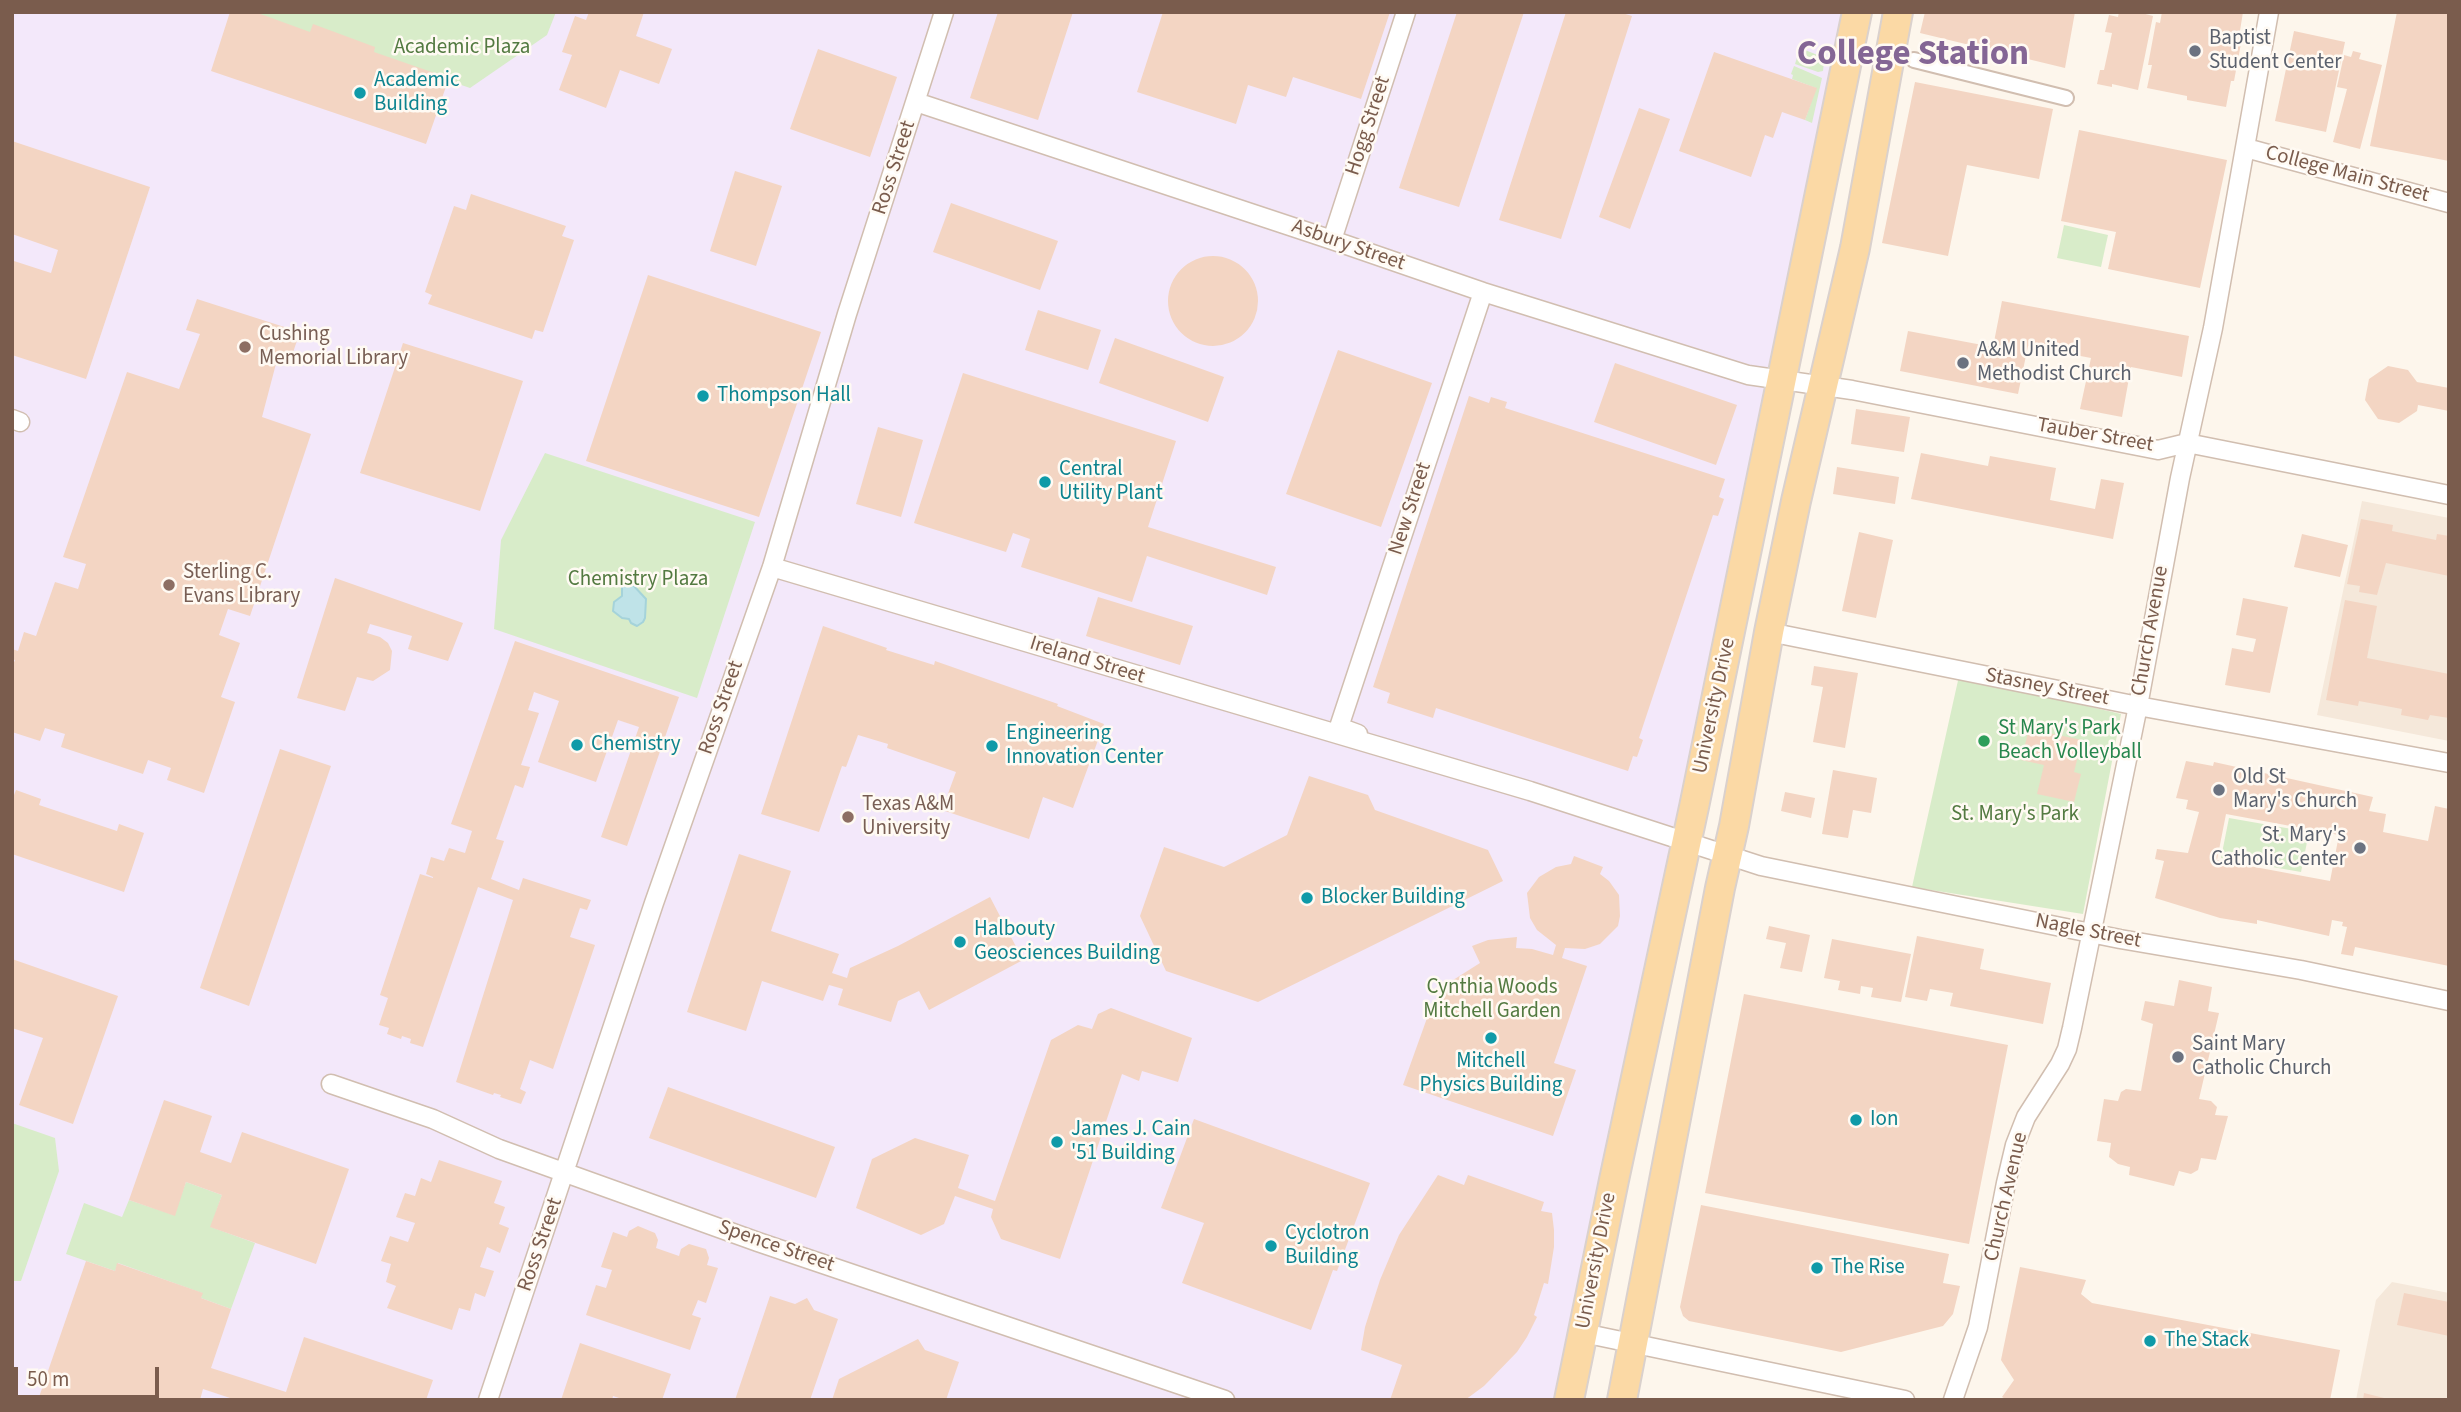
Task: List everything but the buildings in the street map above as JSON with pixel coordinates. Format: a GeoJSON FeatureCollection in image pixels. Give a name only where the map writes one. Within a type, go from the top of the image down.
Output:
{"type":"FeatureCollection","features":[{"type":"Feature","properties":{"kind":"main road","name":"University Drive"},"geometry":{"type":"LineString","coordinates":[[1569,1400],[1857,12]]}},
{"type":"Feature","properties":{"kind":"main road","name":"University Drive"},"geometry":{"type":"LineString","coordinates":[[1622,1400],[1769,632],[1855,248],[1898,12]]}},
{"type":"Feature","properties":{"kind":"street","name":"Ross Street"},"geometry":{"type":"LineString","coordinates":[[488,1400],[659,890],[772,566],[847,314],[944,12]]}},
{"type":"Feature","properties":{"kind":"street","name":"Hogg Street"},"geometry":{"type":"LineString","coordinates":[[1332,240],[1406,12]]}},
{"type":"Feature","properties":{"kind":"street","name":"Church Avenue"},"geometry":{"type":"LineString","coordinates":[[1953,1400],[1978,1328],[2015,1146],[2026,1117],[2067,1049],[2138,706],[2187,443],[2213,328],[2269,12]]}},
{"type":"Feature","properties":{"kind":"street"},"geometry":{"type":"LineString","coordinates":[[1914,60],[2066,98]]}},
{"type":"Feature","properties":{"kind":"street","name":"Asbury Street"},"geometry":{"type":"LineString","coordinates":[[916,102],[1482,292],[1748,375],[1782,380]]}},
{"type":"Feature","properties":{"kind":"street","name":"College Main Street"},"geometry":{"type":"LineString","coordinates":[[2246,148],[2449,203]]}},
{"type":"Feature","properties":{"kind":"street","name":"New Street"},"geometry":{"type":"LineString","coordinates":[[1339,727],[1482,292]]}},
{"type":"Feature","properties":{"kind":"street","name":"Tauber Street"},"geometry":{"type":"LineString","coordinates":[[1782,380],[2158,450],[2187,443],[2449,495]]}},
{"type":"Feature","properties":{"kind":"street","name":"Ireland Street"},"geometry":{"type":"LineString","coordinates":[[772,566],[1530,791],[1686,842]]}},
{"type":"Feature","properties":{"kind":"street","name":"Stasney Street"},"geometry":{"type":"LineString","coordinates":[[1769,632],[2138,706],[2449,763]]}},
{"type":"Feature","properties":{"kind":"street","name":"Ireland Street"},"geometry":{"type":"LineString","coordinates":[[1339,727],[1366,736],[1402,755]]}},
{"type":"Feature","properties":{"kind":"street","name":"Nagle Street"},"geometry":{"type":"LineString","coordinates":[[1686,842],[1761,866],[1840,883],[2092,933],[2301,970],[2449,1001]]}},
{"type":"Feature","properties":{"kind":"street","name":"Spence Street"},"geometry":{"type":"LineString","coordinates":[[331,1084],[444,1124],[499,1149],[758,1242],[1225,1400]]}},
{"type":"Feature","properties":{"kind":"street"},"geometry":{"type":"LineString","coordinates":[[1583,1333],[1905,1400]]}},
{"type":"Feature","properties":{"kind":"shaded area","name":"Texas A&M University"},"geometry":{"type":"Polygon","coordinates":[[[12,12],[1843,12],[1751,510],[1557,1400],[12,1400],[12,12]]]}},
{"type":"Feature","properties":{"kind":"shaded area"},"geometry":{"type":"Polygon","coordinates":[[[2362,501],[2449,518],[2449,741],[2317,715],[2362,501]]]}},
{"type":"Feature","properties":{"kind":"shaded area"},"geometry":{"type":"Polygon","coordinates":[[[2392,1282],[2449,1293],[2449,1400],[2356,1400],[2376,1300],[2392,1282]]]}},
{"type":"Feature","properties":{"kind":"green space","name":"Academic Plaza"},"geometry":{"type":"Polygon","coordinates":[[[250,12],[556,12],[547,35],[470,88],[250,12]]]}},
{"type":"Feature","properties":{"kind":"green space"},"geometry":{"type":"Polygon","coordinates":[[[1800,48],[1820,56],[1824,62],[1823,71],[1818,72],[1795,64],[1800,48]]]}},
{"type":"Feature","properties":{"kind":"green space"},"geometry":{"type":"Polygon","coordinates":[[[1794,66],[1822,78],[1812,123],[1805,120],[1816,88],[1792,79],[1794,66]]]}},
{"type":"Feature","properties":{"kind":"green space"},"geometry":{"type":"Polygon","coordinates":[[[2064,225],[2108,235],[2101,267],[2057,258],[2064,225]]]}},
{"type":"Feature","properties":{"kind":"green space","name":"Chemistry Plaza"},"geometry":{"type":"Polygon","coordinates":[[[545,453],[755,522],[697,698],[494,629],[501,540],[545,453]]]}},
{"type":"Feature","properties":{"kind":"green space","name":"St. Mary's Park"},"geometry":{"type":"Polygon","coordinates":[[[1959,676],[2121,714],[2083,914],[1912,887],[1959,676]]]}},
{"type":"Feature","properties":{"kind":"green space"},"geometry":{"type":"Polygon","coordinates":[[[2229,818],[2309,832],[2301,872],[2221,858],[2229,818]]]}},
{"type":"Feature","properties":{"kind":"green space"},"geometry":{"type":"Polygon","coordinates":[[[12,1123],[55,1138],[59,1171],[21,1281],[12,1281],[12,1123]]]}},
{"type":"Feature","properties":{"kind":"green space"},"geometry":{"type":"Polygon","coordinates":[[[186,1182],[222,1195],[211,1227],[255,1243],[231,1309],[201,1298],[202,1293],[118,1263],[115,1271],[66,1254],[84,1203],[122,1217],[129,1200],[174,1215],[186,1182]]]}},
{"type":"Feature","properties":{"kind":"water"},"geometry":{"type":"Polygon","coordinates":[[[632,584],[646,599],[645,618],[637,626],[613,611],[614,602],[622,596],[622,587],[632,584]]]}},
{"type":"Feature","properties":{"kind":"place","name":"Baptist Student Center"},"geometry":{"type":"Point","coordinates":[2195,51]}},
{"type":"Feature","properties":{"kind":"place","name":"Academic Building"},"geometry":{"type":"Point","coordinates":[360,93]}},
{"type":"Feature","properties":{"kind":"place","name":"Cushing Memorial Library"},"geometry":{"type":"Point","coordinates":[245,347]}},
{"type":"Feature","properties":{"kind":"place","name":"A&M United Methodist Church"},"geometry":{"type":"Point","coordinates":[1963,363]}},
{"type":"Feature","properties":{"kind":"place","name":"Thompson Hall"},"geometry":{"type":"Point","coordinates":[703,396]}},
{"type":"Feature","properties":{"kind":"place","name":"Central Utility Plant"},"geometry":{"type":"Point","coordinates":[1045,482]}},
{"type":"Feature","properties":{"kind":"place","name":"Sterling C. Evans Library"},"geometry":{"type":"Point","coordinates":[169,585]}},
{"type":"Feature","properties":{"kind":"place","name":"St Mary's Park Beach Volleyball"},"geometry":{"type":"Point","coordinates":[1984,741]}},
{"type":"Feature","properties":{"kind":"place","name":"Chemistry"},"geometry":{"type":"Point","coordinates":[577,745]}},
{"type":"Feature","properties":{"kind":"place","name":"Engineering Innovation Center"},"geometry":{"type":"Point","coordinates":[992,746]}},
{"type":"Feature","properties":{"kind":"place","name":"Old St Mary's Church"},"geometry":{"type":"Point","coordinates":[2219,790]}},
{"type":"Feature","properties":{"kind":"place","name":"Texas A&M University"},"geometry":{"type":"Point","coordinates":[848,817]}},
{"type":"Feature","properties":{"kind":"place","name":"St. Mary's Catholic Center"},"geometry":{"type":"Point","coordinates":[2360,848]}},
{"type":"Feature","properties":{"kind":"place","name":"Blocker Building"},"geometry":{"type":"Point","coordinates":[1307,898]}},
{"type":"Feature","properties":{"kind":"place","name":"Halbouty Geosciences Building"},"geometry":{"type":"Point","coordinates":[960,942]}},
{"type":"Feature","properties":{"kind":"place","name":"Mitchell Physics Building"},"geometry":{"type":"Point","coordinates":[1491,1038]}},
{"type":"Feature","properties":{"kind":"place","name":"Saint Mary Catholic Church"},"geometry":{"type":"Point","coordinates":[2178,1057]}},
{"type":"Feature","properties":{"kind":"place","name":"Ion"},"geometry":{"type":"Point","coordinates":[1856,1120]}},
{"type":"Feature","properties":{"kind":"place","name":"James J. Cain '51 Building"},"geometry":{"type":"Point","coordinates":[1057,1142]}},
{"type":"Feature","properties":{"kind":"place","name":"Cyclotron Building"},"geometry":{"type":"Point","coordinates":[1271,1246]}},
{"type":"Feature","properties":{"kind":"place","name":"The Rise"},"geometry":{"type":"Point","coordinates":[1817,1268]}},
{"type":"Feature","properties":{"kind":"place","name":"The Stack"},"geometry":{"type":"Point","coordinates":[2150,1341]}},
{"type":"Feature","properties":{"kind":"district","name":"College Station"},"geometry":{"type":"Point","coordinates":[1913,56]}},
{"type":"Feature","properties":{"kind":"park label","name":"Cynthia Woods Mitchell Garden"},"geometry":{"type":"Point","coordinates":[1492,1000]}}]}
